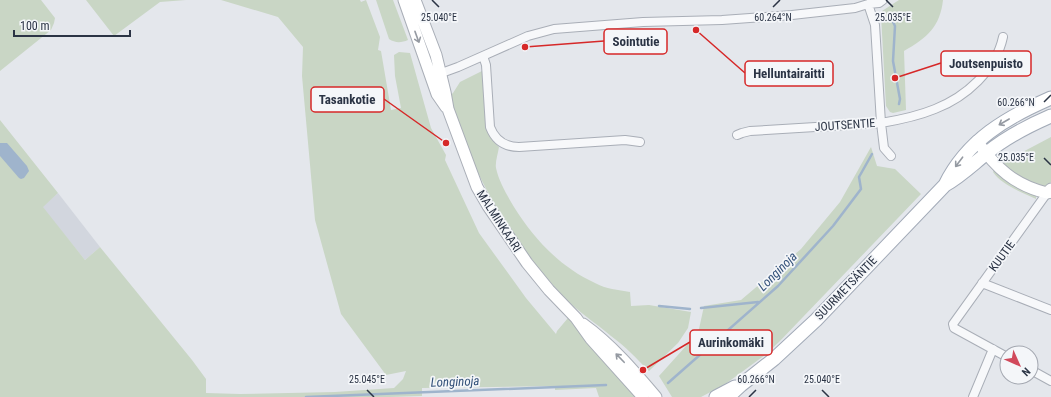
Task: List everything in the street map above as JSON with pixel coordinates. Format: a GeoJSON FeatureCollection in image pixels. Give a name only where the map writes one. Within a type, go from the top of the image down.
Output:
{"type":"FeatureCollection","features":[{"type":"Feature","properties":{"kind":"main road","name":"MALMINKAARI"},"geometry":{"type":"LineString","coordinates":[[404,0],[436,75],[477,187],[488,206],[527,263],[549,290],[576,318],[591,339],[643,397]]}},
{"type":"Feature","properties":{"kind":"main road","name":"MALMINKAARI"},"geometry":{"type":"LineString","coordinates":[[415,0],[436,55],[436,75]]}},
{"type":"Feature","properties":{"kind":"main road","name":"SUURMETSÄNTIE"},"geometry":{"type":"LineString","coordinates":[[945,185],[951,173],[977,141],[1000,124],[1051,98]]}},
{"type":"Feature","properties":{"kind":"main road","name":"SUURMETSÄNTIE"},"geometry":{"type":"LineString","coordinates":[[728,397],[740,385],[774,359],[816,320],[945,185],[957,178],[986,154],[1027,127],[1051,116]]}},
{"type":"Feature","properties":{"kind":"main road"},"geometry":{"type":"LineString","coordinates":[[977,141],[995,165],[1011,178],[1032,188],[1050,192]]}},
{"type":"Feature","properties":{"kind":"main road","name":"MALMINKAARI"},"geometry":{"type":"LineString","coordinates":[[576,318],[596,333],[656,397]]}},
{"type":"Feature","properties":{"kind":"main road","name":"SUURMETSÄNTIE"},"geometry":{"type":"LineString","coordinates":[[716,397],[740,385]]}},
{"type":"Feature","properties":{"kind":"street"},"geometry":{"type":"LineString","coordinates":[[436,75],[528,36],[554,29],[644,22],[722,20],[785,16],[858,8],[871,2],[879,3],[883,0]]}},
{"type":"Feature","properties":{"kind":"street","name":"JOUTSENTIE"},"geometry":{"type":"LineString","coordinates":[[737,135],[750,131],[881,123],[871,2]]}},
{"type":"Feature","properties":{"kind":"street"},"geometry":{"type":"LineString","coordinates":[[892,156],[884,148],[881,123],[918,115],[936,109],[962,94],[982,77],[990,67],[1001,46],[1003,37]]}},
{"type":"Feature","properties":{"kind":"street"},"geometry":{"type":"LineString","coordinates":[[483,56],[486,65],[490,127],[493,135],[505,144],[511,147],[519,147],[625,140],[640,142]]}},
{"type":"Feature","properties":{"kind":"street","name":"KUUTIE"},"geometry":{"type":"LineString","coordinates":[[993,349],[954,328],[953,324],[1050,192]]}},
{"type":"Feature","properties":{"kind":"street"},"geometry":{"type":"LineString","coordinates":[[982,283],[1051,310]]}},
{"type":"Feature","properties":{"kind":"street"},"geometry":{"type":"LineString","coordinates":[[973,397],[993,349],[999,352]]}},
{"type":"Feature","properties":{"kind":"street"},"geometry":{"type":"LineString","coordinates":[[1039,374],[1051,381]]}},
{"type":"Feature","properties":{"kind":"shaded area"},"geometry":{"type":"Polygon","coordinates":[[[58,193],[100,247],[85,260],[42,207],[58,193]]]}},
{"type":"Feature","properties":{"kind":"green space"},"geometry":{"type":"Polygon","coordinates":[[[0,0],[41,0],[55,18],[51,30],[0,71],[0,0]]]}},
{"type":"Feature","properties":{"kind":"green space"},"geometry":{"type":"Polygon","coordinates":[[[86,0],[186,0],[160,2],[114,36],[86,0]]]}},
{"type":"Feature","properties":{"kind":"green space"},"geometry":{"type":"Polygon","coordinates":[[[221,0],[360,0],[361,2],[366,0],[380,37],[378,50],[381,51],[391,110],[401,108],[395,76],[394,55],[399,52],[410,53],[431,128],[446,155],[445,160],[479,233],[526,298],[556,334],[568,318],[639,397],[599,397],[596,388],[555,390],[555,386],[422,388],[422,396],[389,397],[0,397],[0,120],[58,193],[43,207],[85,260],[100,247],[206,379],[206,393],[240,394],[335,392],[394,388],[403,379],[406,371],[386,375],[341,314],[315,220],[302,76],[303,47],[278,17],[221,0]]]}},
{"type":"Feature","properties":{"kind":"green space"},"geometry":{"type":"Polygon","coordinates":[[[376,0],[393,0],[408,40],[398,42],[389,39],[376,0]]]}},
{"type":"Feature","properties":{"kind":"green space"},"geometry":{"type":"Polygon","coordinates":[[[899,0],[943,0],[939,18],[931,31],[904,51],[906,110],[893,113],[890,112],[886,106],[881,15],[882,11],[899,0]]]}},
{"type":"Feature","properties":{"kind":"green space"},"geometry":{"type":"Polygon","coordinates":[[[482,71],[486,129],[492,140],[499,147],[496,163],[497,173],[514,207],[539,241],[570,269],[582,276],[603,287],[630,292],[631,306],[649,305],[691,312],[688,328],[678,343],[649,371],[621,344],[575,308],[564,297],[537,267],[500,214],[480,177],[469,152],[449,96],[453,93],[460,82],[482,71]]]}},
{"type":"Feature","properties":{"kind":"green space"},"geometry":{"type":"Polygon","coordinates":[[[1051,137],[1051,182],[1046,186],[1039,187],[1030,184],[1000,164],[1051,137]]]}},
{"type":"Feature","properties":{"kind":"green space"},"geometry":{"type":"Polygon","coordinates":[[[871,147],[877,166],[895,169],[921,194],[765,355],[724,385],[701,397],[672,397],[659,376],[699,329],[704,306],[741,300],[801,249],[840,202],[871,147]]]}},
{"type":"Feature","properties":{"kind":"green space"},"geometry":{"type":"Polygon","coordinates":[[[995,168],[1036,194],[1036,199],[1001,181],[993,172],[995,168]]]}},
{"type":"Feature","properties":{"kind":"water"},"geometry":{"type":"Polygon","coordinates":[[[0,143],[7,143],[27,166],[29,171],[24,178],[19,178],[0,156],[0,143]]]}},
{"type":"Feature","properties":{"kind":"waterway","name":"Longinoja"},"geometry":{"type":"LineString","coordinates":[[890,16],[895,26],[893,61],[900,99],[899,104]]}},
{"type":"Feature","properties":{"kind":"waterway","name":"Longinoja"},"geometry":{"type":"LineString","coordinates":[[668,383],[778,286],[833,226],[861,189],[859,177],[872,154]]}},
{"type":"Feature","properties":{"kind":"waterway"},"geometry":{"type":"LineString","coordinates":[[701,308],[758,302]]}},
{"type":"Feature","properties":{"kind":"waterway"},"geometry":{"type":"LineString","coordinates":[[659,306],[690,309]]}},
{"type":"Feature","properties":{"kind":"waterway","name":"Longinoja"},"geometry":{"type":"LineString","coordinates":[[306,397],[606,385]]}},
{"type":"Feature","properties":{"kind":"place","name":"Helluntairaitti"},"geometry":{"type":"Point","coordinates":[696,30]}},
{"type":"Feature","properties":{"kind":"place","name":"Sointutie"},"geometry":{"type":"Point","coordinates":[525,47]}},
{"type":"Feature","properties":{"kind":"place","name":"Joutsenpuisto"},"geometry":{"type":"Point","coordinates":[895,78]}},
{"type":"Feature","properties":{"kind":"place","name":"Tasankotie"},"geometry":{"type":"Point","coordinates":[446,143]}},
{"type":"Feature","properties":{"kind":"place","name":"Aurinkomäki"},"geometry":{"type":"Point","coordinates":[643,370]}}]}
